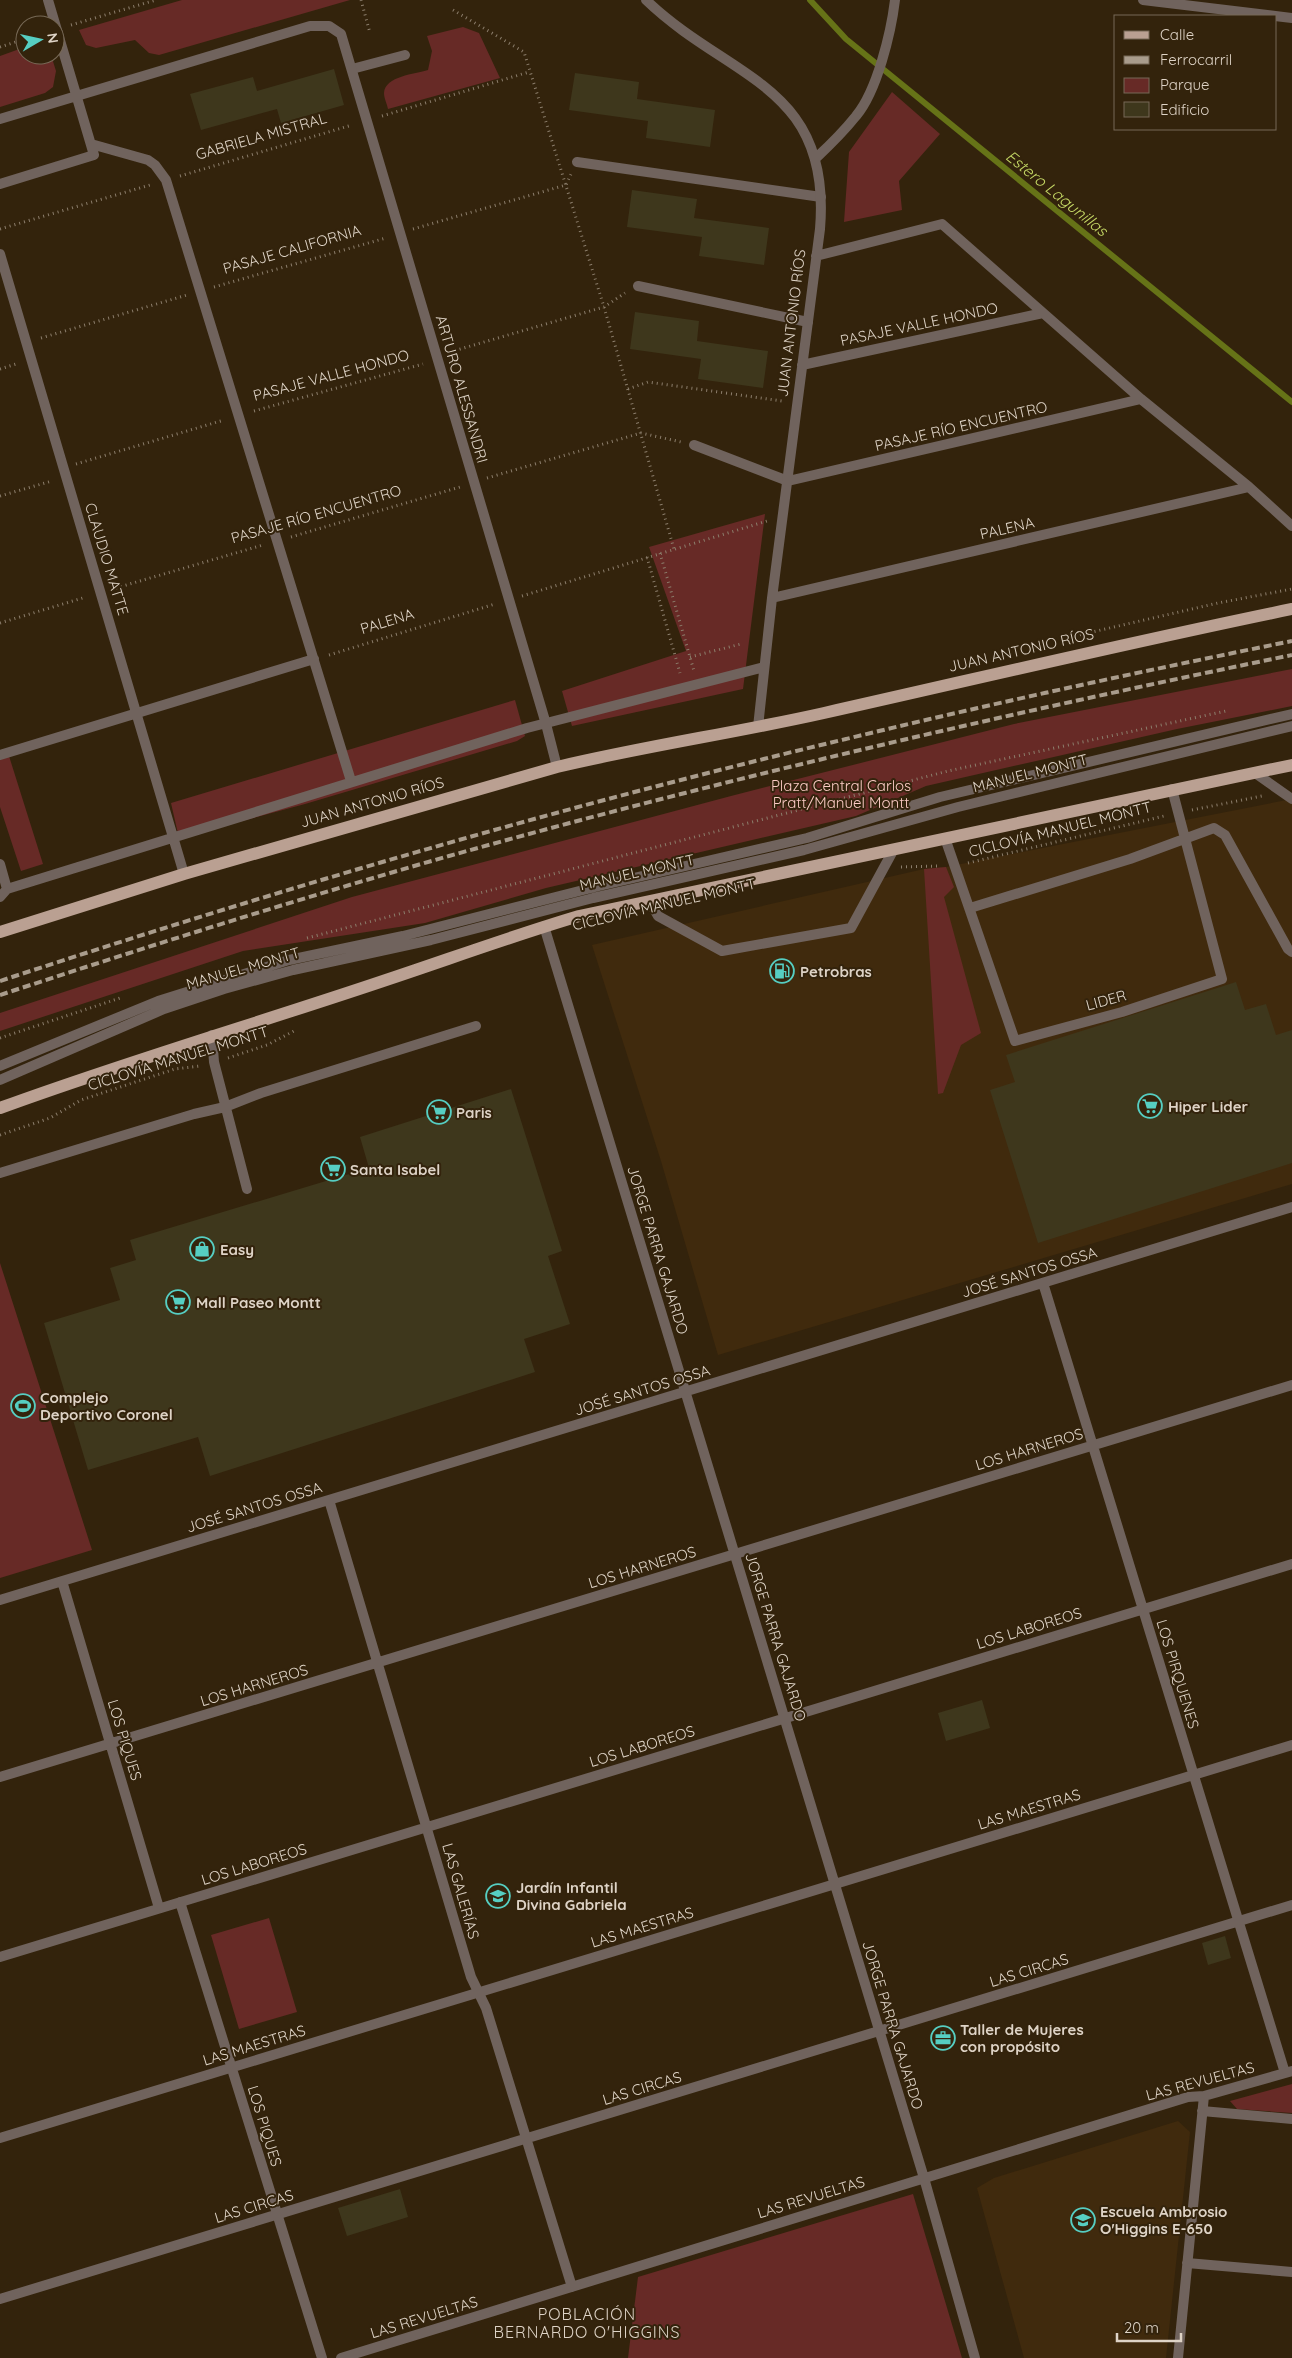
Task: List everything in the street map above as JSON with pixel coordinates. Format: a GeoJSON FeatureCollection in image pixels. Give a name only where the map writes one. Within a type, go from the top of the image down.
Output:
{"type":"FeatureCollection","features":[{"type":"Feature","properties":{"kind":"main road","name":"JUAN ANTONIO RÍOS"},"geometry":{"type":"LineString","coordinates":[[0,932],[184,874],[557,767],[610,754],[758,726],[1072,655],[1292,609]]}},
{"type":"Feature","properties":{"kind":"main road","name":"MANUEL MONTT"},"geometry":{"type":"LineString","coordinates":[[0,1108],[212,1035],[579,916],[1292,765]]}},
{"type":"Feature","properties":{"kind":"street"},"geometry":{"type":"LineString","coordinates":[[48,0],[52,15]]}},
{"type":"Feature","properties":{"kind":"street","name":"JUAN ANTONIO RÍOS"},"geometry":{"type":"LineString","coordinates":[[646,0],[691,36],[770,89],[801,127],[816,158],[821,197],[816,256],[772,598],[758,726]]}},
{"type":"Feature","properties":{"kind":"street"},"geometry":{"type":"LineString","coordinates":[[816,158],[856,116],[871,88],[888,37],[895,0]]}},
{"type":"Feature","properties":{"kind":"street"},"geometry":{"type":"LineString","coordinates":[[1143,0],[1267,15]]}},
{"type":"Feature","properties":{"kind":"street"},"geometry":{"type":"LineString","coordinates":[[1277,16],[1292,18]]}},
{"type":"Feature","properties":{"kind":"street","name":"ARTURO ALESSANDRI"},"geometry":{"type":"LineString","coordinates":[[76,95],[310,26],[329,26],[340,34],[368,120],[557,767]]}},
{"type":"Feature","properties":{"kind":"street"},"geometry":{"type":"LineString","coordinates":[[352,69],[405,55]]}},
{"type":"Feature","properties":{"kind":"street"},"geometry":{"type":"LineString","coordinates":[[0,184],[94,155],[65,59]]}},
{"type":"Feature","properties":{"kind":"street"},"geometry":{"type":"LineString","coordinates":[[0,119],[76,95]]}},
{"type":"Feature","properties":{"kind":"street"},"geometry":{"type":"LineString","coordinates":[[91,144],[148,160],[155,165],[166,180],[351,781]]}},
{"type":"Feature","properties":{"kind":"street"},"geometry":{"type":"LineString","coordinates":[[577,162],[821,197]]}},
{"type":"Feature","properties":{"kind":"street"},"geometry":{"type":"LineString","coordinates":[[816,256],[942,224],[1141,399],[1249,487],[1292,526]]}},
{"type":"Feature","properties":{"kind":"street","name":"CLAUDIO MATTE"},"geometry":{"type":"LineString","coordinates":[[0,254],[184,874]]}},
{"type":"Feature","properties":{"kind":"street"},"geometry":{"type":"LineString","coordinates":[[638,286],[808,322]]}},
{"type":"Feature","properties":{"kind":"street","name":"PASAJE VALLE HONDO"},"geometry":{"type":"LineString","coordinates":[[802,365],[1043,313]]}},
{"type":"Feature","properties":{"kind":"street","name":"PASAJE RÍO ENCUENTRO"},"geometry":{"type":"LineString","coordinates":[[788,481],[1141,399]]}},
{"type":"Feature","properties":{"kind":"street"},"geometry":{"type":"LineString","coordinates":[[694,445],[788,481]]}},
{"type":"Feature","properties":{"kind":"street","name":"PALENA"},"geometry":{"type":"LineString","coordinates":[[772,598],[1249,487]]}},
{"type":"Feature","properties":{"kind":"street"},"geometry":{"type":"LineString","coordinates":[[0,755],[314,659]]}},
{"type":"Feature","properties":{"kind":"street"},"geometry":{"type":"LineString","coordinates":[[0,897],[7,889],[351,781],[546,724],[764,667]]}},
{"type":"Feature","properties":{"kind":"street","name":"MANUEL MONTT"},"geometry":{"type":"LineString","coordinates":[[0,1066],[158,1001],[289,960],[403,936],[600,886],[807,838],[940,797],[1292,714]]}},
{"type":"Feature","properties":{"kind":"street","name":"MANUEL MONTT"},"geometry":{"type":"LineString","coordinates":[[0,1080],[164,1009],[224,989],[285,972],[431,940],[593,898],[804,850],[958,807],[1292,726]]}},
{"type":"Feature","properties":{"kind":"street"},"geometry":{"type":"LineString","coordinates":[[1255,773],[1292,799]]}},
{"type":"Feature","properties":{"kind":"street","name":"LIDER"},"geometry":{"type":"LineString","coordinates":[[945,838],[1015,1040],[1170,997],[1222,979],[1172,790]]}},
{"type":"Feature","properties":{"kind":"street"},"geometry":{"type":"LineString","coordinates":[[970,908],[1130,859],[1214,828],[1225,835],[1288,950],[1292,952]]}},
{"type":"Feature","properties":{"kind":"street"},"geometry":{"type":"LineString","coordinates":[[650,902],[658,916],[722,951],[851,928],[886,867],[894,849]]}},
{"type":"Feature","properties":{"kind":"street"},"geometry":{"type":"LineString","coordinates":[[0,864],[7,889]]}},
{"type":"Feature","properties":{"kind":"street","name":"JORGE PARRA GAJARDO"},"geometry":{"type":"LineString","coordinates":[[544,926],[924,2178],[975,2358]]}},
{"type":"Feature","properties":{"kind":"street"},"geometry":{"type":"LineString","coordinates":[[0,1173],[185,1116],[225,1107],[261,1093],[476,1026]]}},
{"type":"Feature","properties":{"kind":"street"},"geometry":{"type":"LineString","coordinates":[[212,1035],[214,1062],[247,1189]]}},
{"type":"Feature","properties":{"kind":"street","name":"JOSÉ SANTOS OSSA"},"geometry":{"type":"LineString","coordinates":[[0,1600],[686,1393],[1292,1207]]}},
{"type":"Feature","properties":{"kind":"street","name":"LOS PIRQUENES"},"geometry":{"type":"LineString","coordinates":[[1043,1283],[1239,1922],[1288,2072]]}},
{"type":"Feature","properties":{"kind":"street","name":"LOS HARNEROS"},"geometry":{"type":"LineString","coordinates":[[0,1777],[1292,1385]]}},
{"type":"Feature","properties":{"kind":"street","name":"LAS GALERÍAS"},"geometry":{"type":"LineString","coordinates":[[329,1500],[471,1978],[486,2008],[572,2287]]}},
{"type":"Feature","properties":{"kind":"street","name":"LOS LABOREOS"},"geometry":{"type":"LineString","coordinates":[[0,1957],[1292,1564]]}},
{"type":"Feature","properties":{"kind":"street","name":"LOS PIQUES"},"geometry":{"type":"LineString","coordinates":[[62,1581],[159,1908]]}},
{"type":"Feature","properties":{"kind":"street","name":"LAS MAESTRAS"},"geometry":{"type":"LineString","coordinates":[[0,2138],[1292,1745]]}},
{"type":"Feature","properties":{"kind":"street","name":"LOS PIQUES"},"geometry":{"type":"LineString","coordinates":[[180,1902],[322,2358]]}},
{"type":"Feature","properties":{"kind":"street","name":"LAS CIRCAS"},"geometry":{"type":"LineString","coordinates":[[0,2299],[1292,1905]]}},
{"type":"Feature","properties":{"kind":"street","name":"LAS REVUELTAS"},"geometry":{"type":"LineString","coordinates":[[341,2358],[1188,2098],[1204,2096],[1288,2072]]}},
{"type":"Feature","properties":{"kind":"street"},"geometry":{"type":"LineString","coordinates":[[1178,2358],[1204,2096]]}},
{"type":"Feature","properties":{"kind":"street"},"geometry":{"type":"LineString","coordinates":[[1202,2111],[1292,2119]]}},
{"type":"Feature","properties":{"kind":"street"},"geometry":{"type":"LineString","coordinates":[[1187,2263],[1292,2272]]}},
{"type":"Feature","properties":{"kind":"path"},"geometry":{"type":"LineString","coordinates":[[65,26],[156,0]]}},
{"type":"Feature","properties":{"kind":"path"},"geometry":{"type":"LineString","coordinates":[[361,0],[370,33]]}},
{"type":"Feature","properties":{"kind":"path"},"geometry":{"type":"LineString","coordinates":[[453,10],[524,52],[604,307],[674,549]]}},
{"type":"Feature","properties":{"kind":"path"},"geometry":{"type":"LineString","coordinates":[[0,47],[15,42]]}},
{"type":"Feature","properties":{"kind":"path","name":"GABRIELA MISTRAL"},"geometry":{"type":"LineString","coordinates":[[0,229],[530,72]]}},
{"type":"Feature","properties":{"kind":"path","name":"PASAJE CALIFORNIA"},"geometry":{"type":"LineString","coordinates":[[26,342],[566,185]]}},
{"type":"Feature","properties":{"kind":"path","name":"PASAJE VALLE HONDO"},"geometry":{"type":"LineString","coordinates":[[0,496],[65,472],[238,416],[420,365],[457,349],[604,307],[638,286]]}},
{"type":"Feature","properties":{"kind":"path"},"geometry":{"type":"LineString","coordinates":[[628,389],[648,382],[798,403]]}},
{"type":"Feature","properties":{"kind":"path"},"geometry":{"type":"LineString","coordinates":[[640,433],[694,445]]}},
{"type":"Feature","properties":{"kind":"path","name":"PASAJE RÍO ENCUENTRO"},"geometry":{"type":"LineString","coordinates":[[0,622],[640,433]]}},
{"type":"Feature","properties":{"kind":"path","name":"PALENA"},"geometry":{"type":"LineString","coordinates":[[314,659],[783,516]]}},
{"type":"Feature","properties":{"kind":"path"},"geometry":{"type":"LineString","coordinates":[[660,554],[698,684]]}},
{"type":"Feature","properties":{"kind":"path"},"geometry":{"type":"LineString","coordinates":[[647,557],[684,688]]}},
{"type":"Feature","properties":{"kind":"path"},"geometry":{"type":"LineString","coordinates":[[690,657],[741,644]]}},
{"type":"Feature","properties":{"kind":"path"},"geometry":{"type":"LineString","coordinates":[[559,872],[948,771],[1235,710]]}},
{"type":"Feature","properties":{"kind":"path","name":"CICLOVÍA MANUEL MONTT"},"geometry":{"type":"LineString","coordinates":[[886,867],[956,866],[1178,812],[1281,792]]}},
{"type":"Feature","properties":{"kind":"path","name":"CICLOVÍA MANUEL MONTT"},"geometry":{"type":"LineString","coordinates":[[0,1135],[50,1118],[66,1106],[130,1083],[175,1069],[214,1062],[267,1045],[300,1028]]}},
{"type":"Feature","properties":{"kind":"shaded area"},"geometry":{"type":"Polygon","coordinates":[[[1292,799],[1292,1184],[718,1355],[661,1161],[592,945],[924,869],[946,867],[1292,799]]]}},
{"type":"Feature","properties":{"kind":"shaded area","name":"Escuela Ambrosio O'Higgins E-650"},"geometry":{"type":"Polygon","coordinates":[[[1178,2121],[1190,2132],[1166,2358],[1024,2358],[977,2188],[994,2178],[1178,2121]]]}},
{"type":"Feature","properties":{"kind":"green space"},"geometry":{"type":"Polygon","coordinates":[[[182,0],[350,0],[159,55],[149,53],[135,40],[96,48],[86,45],[79,30],[182,0]]]}},
{"type":"Feature","properties":{"kind":"green space"},"geometry":{"type":"Polygon","coordinates":[[[463,27],[479,33],[500,78],[388,109],[384,93],[389,83],[395,79],[428,70],[432,51],[427,36],[463,27]]]}},
{"type":"Feature","properties":{"kind":"green space"},"geometry":{"type":"Polygon","coordinates":[[[15,51],[15,65],[54,65],[56,71],[53,87],[45,93],[0,107],[0,56],[15,51]]]}},
{"type":"Feature","properties":{"kind":"green space"},"geometry":{"type":"Polygon","coordinates":[[[892,92],[940,134],[899,181],[902,210],[844,222],[849,152],[892,92]]]}},
{"type":"Feature","properties":{"kind":"green space"},"geometry":{"type":"Polygon","coordinates":[[[765,514],[743,689],[572,726],[562,691],[686,651],[649,547],[765,514]]]}},
{"type":"Feature","properties":{"kind":"green space","name":"Plaza Central Carlos Pratt/Manuel Montt"},"geometry":{"type":"Polygon","coordinates":[[[1292,669],[1292,706],[1177,729],[926,786],[856,816],[546,888],[425,923],[243,951],[0,1031],[0,1013],[352,897],[731,796],[1014,724],[1292,669]]]}},
{"type":"Feature","properties":{"kind":"green space"},"geometry":{"type":"Polygon","coordinates":[[[515,700],[525,736],[517,741],[305,804],[179,838],[171,803],[515,700]]]}},
{"type":"Feature","properties":{"kind":"green space"},"geometry":{"type":"Polygon","coordinates":[[[9,756],[43,864],[21,871],[0,807],[0,759],[9,756]]]}},
{"type":"Feature","properties":{"kind":"green space"},"geometry":{"type":"Polygon","coordinates":[[[946,867],[954,887],[944,897],[981,1033],[961,1045],[943,1093],[938,1094],[924,869],[946,867]]]}},
{"type":"Feature","properties":{"kind":"green space","name":"Complejo Deportivo Coronel"},"geometry":{"type":"Polygon","coordinates":[[[0,1263],[92,1550],[0,1578],[0,1263]]]}},
{"type":"Feature","properties":{"kind":"green space"},"geometry":{"type":"Polygon","coordinates":[[[269,1918],[297,2012],[239,2029],[211,1935],[269,1918]]]}},
{"type":"Feature","properties":{"kind":"green space"},"geometry":{"type":"Polygon","coordinates":[[[1292,2084],[1292,2113],[1237,2109],[1230,2101],[1292,2084]]]}},
{"type":"Feature","properties":{"kind":"green space"},"geometry":{"type":"Polygon","coordinates":[[[913,2194],[962,2358],[628,2358],[638,2277],[913,2194]]]}},
{"type":"Feature","properties":{"kind":"building"},"geometry":{"type":"Polygon","coordinates":[[[334,69],[344,105],[281,123],[277,109],[201,130],[190,94],[253,77],[257,91],[334,69]]]}},
{"type":"Feature","properties":{"kind":"building"},"geometry":{"type":"Polygon","coordinates":[[[575,73],[639,82],[637,99],[715,110],[710,147],[646,138],[648,121],[569,110],[575,73]]]}},
{"type":"Feature","properties":{"kind":"building"},"geometry":{"type":"Polygon","coordinates":[[[632,190],[697,199],[694,218],[769,228],[764,265],[699,256],[702,237],[627,227],[632,190]]]}},
{"type":"Feature","properties":{"kind":"building"},"geometry":{"type":"Polygon","coordinates":[[[635,312],[699,321],[697,341],[768,351],[763,388],[698,379],[701,359],[630,349],[635,312]]]}},
{"type":"Feature","properties":{"kind":"building"},"geometry":{"type":"Polygon","coordinates":[[[1236,982],[1245,1010],[1266,1004],[1276,1035],[1292,1030],[1292,1163],[1038,1243],[990,1090],[1015,1082],[1006,1055],[1236,982]]]}},
{"type":"Feature","properties":{"kind":"building"},"geometry":{"type":"Polygon","coordinates":[[[511,1089],[562,1251],[548,1256],[570,1324],[524,1339],[535,1372],[210,1476],[198,1437],[88,1470],[44,1323],[120,1300],[110,1268],[136,1260],[130,1240],[369,1168],[360,1137],[511,1089]]]}},
{"type":"Feature","properties":{"kind":"building"},"geometry":{"type":"Polygon","coordinates":[[[982,1700],[990,1728],[946,1741],[938,1713],[982,1700]]]}},
{"type":"Feature","properties":{"kind":"building"},"geometry":{"type":"Polygon","coordinates":[[[1225,1936],[1231,1958],[1208,1965],[1202,1943],[1225,1936]]]}},
{"type":"Feature","properties":{"kind":"building"},"geometry":{"type":"Polygon","coordinates":[[[400,2189],[408,2217],[347,2236],[338,2208],[400,2189]]]}},
{"type":"Feature","properties":{"kind":"waterway","name":"Estero Lagunillas"},"geometry":{"type":"LineString","coordinates":[[810,0],[846,39],[1292,402]]}},
{"type":"Feature","properties":{"kind":"railway"},"geometry":{"type":"LineString","coordinates":[[0,981],[315,882],[526,821],[632,793],[739,765],[957,713],[1292,641]]}},
{"type":"Feature","properties":{"kind":"railway"},"geometry":{"type":"LineString","coordinates":[[0,995],[280,906],[553,827],[869,748],[1080,700],[1292,655]]}},
{"type":"Feature","properties":{"kind":"place","name":"Petrobras"},"geometry":{"type":"Point","coordinates":[782,971]}},
{"type":"Feature","properties":{"kind":"place","name":"Hiper Lider"},"geometry":{"type":"Point","coordinates":[1150,1106]}},
{"type":"Feature","properties":{"kind":"place","name":"Paris"},"geometry":{"type":"Point","coordinates":[439,1112]}},
{"type":"Feature","properties":{"kind":"place","name":"Santa Isabel"},"geometry":{"type":"Point","coordinates":[333,1169]}},
{"type":"Feature","properties":{"kind":"place","name":"Easy"},"geometry":{"type":"Point","coordinates":[202,1249]}},
{"type":"Feature","properties":{"kind":"place","name":"Mall Paseo Montt"},"geometry":{"type":"Point","coordinates":[178,1302]}},
{"type":"Feature","properties":{"kind":"place","name":"Complejo Deportivo Coronel"},"geometry":{"type":"Point","coordinates":[23,1406]}},
{"type":"Feature","properties":{"kind":"place","name":"Jardín Infantil Divina Gabriela"},"geometry":{"type":"Point","coordinates":[498,1896]}},
{"type":"Feature","properties":{"kind":"place","name":"Taller de Mujeres con propósito"},"geometry":{"type":"Point","coordinates":[943,2038]}},
{"type":"Feature","properties":{"kind":"place","name":"Escuela Ambrosio O'Higgins E-650"},"geometry":{"type":"Point","coordinates":[1083,2220]}},
{"type":"Feature","properties":{"kind":"district","name":"POBLACIÓN BERNARDO O'HIGGINS"},"geometry":{"type":"Point","coordinates":[587,2323]}}]}
